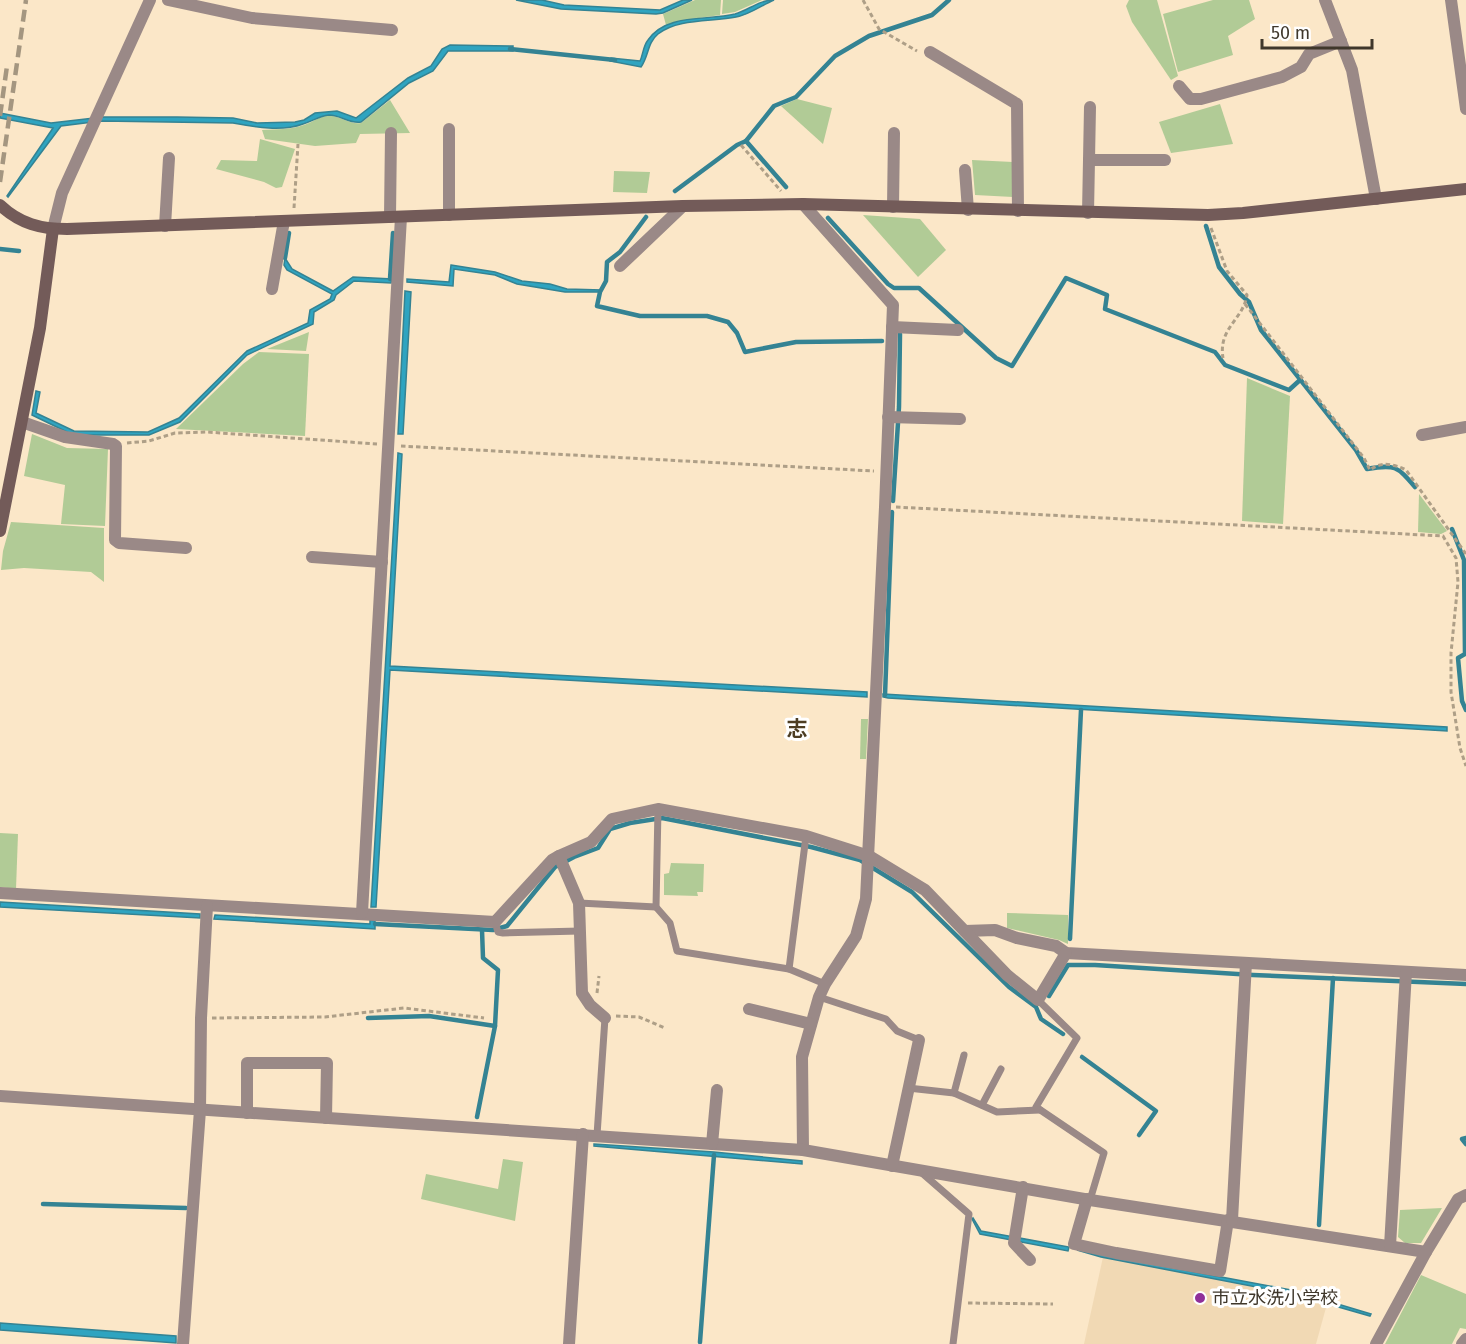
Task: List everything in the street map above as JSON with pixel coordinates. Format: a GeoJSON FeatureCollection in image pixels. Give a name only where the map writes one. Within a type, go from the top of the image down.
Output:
{"type":"FeatureCollection","features":[{"type":"Feature","properties":{"kind":"street"},"geometry":{"type":"LineString","coordinates":[[0,531],[40,328],[53,229],[62,193],[150,0]]}},
{"type":"Feature","properties":{"kind":"street"},"geometry":{"type":"LineString","coordinates":[[168,0],[252,18],[392,30]]}},
{"type":"Feature","properties":{"kind":"street"},"geometry":{"type":"LineString","coordinates":[[1325,0],[1352,70],[1376,199]]}},
{"type":"Feature","properties":{"kind":"street"},"geometry":{"type":"LineString","coordinates":[[1451,0],[1463,66],[1466,109]]}},
{"type":"Feature","properties":{"kind":"street"},"geometry":{"type":"LineString","coordinates":[[1179,86],[1190,99],[1201,99],[1282,77],[1301,67],[1309,54],[1341,41]]}},
{"type":"Feature","properties":{"kind":"street"},"geometry":{"type":"LineString","coordinates":[[927,54],[1017,104],[1018,211]]}},
{"type":"Feature","properties":{"kind":"street"},"geometry":{"type":"LineString","coordinates":[[1088,213],[1090,107]]}},
{"type":"Feature","properties":{"kind":"street"},"geometry":{"type":"LineString","coordinates":[[449,129],[449,215]]}},
{"type":"Feature","properties":{"kind":"street"},"geometry":{"type":"LineString","coordinates":[[362,913],[388,445],[396,217],[391,133]]}},
{"type":"Feature","properties":{"kind":"street"},"geometry":{"type":"LineString","coordinates":[[893,207],[894,133]]}},
{"type":"Feature","properties":{"kind":"street"},"geometry":{"type":"LineString","coordinates":[[165,226],[169,158]]}},
{"type":"Feature","properties":{"kind":"street"},"geometry":{"type":"LineString","coordinates":[[1089,160],[1165,160]]}},
{"type":"Feature","properties":{"kind":"street"},"geometry":{"type":"LineString","coordinates":[[965,170],[968,210]]}},
{"type":"Feature","properties":{"kind":"street"},"geometry":{"type":"LineString","coordinates":[[0,205],[21,221],[37,227],[53,229],[683,206],[803,204],[1208,215],[1466,189]]}},
{"type":"Feature","properties":{"kind":"street"},"geometry":{"type":"LineString","coordinates":[[803,204],[893,305],[867,899],[856,936],[819,997],[802,1057],[803,1150]]}},
{"type":"Feature","properties":{"kind":"street"},"geometry":{"type":"LineString","coordinates":[[620,266],[683,206]]}},
{"type":"Feature","properties":{"kind":"street"},"geometry":{"type":"LineString","coordinates":[[272,289],[289,221]]}},
{"type":"Feature","properties":{"kind":"street"},"geometry":{"type":"LineString","coordinates":[[892,327],[958,330]]}},
{"type":"Feature","properties":{"kind":"street"},"geometry":{"type":"LineString","coordinates":[[888,417],[960,419]]}},
{"type":"Feature","properties":{"kind":"street"},"geometry":{"type":"LineString","coordinates":[[22,422],[65,437],[116,446],[115,540],[119,543],[186,548]]}},
{"type":"Feature","properties":{"kind":"street"},"geometry":{"type":"LineString","coordinates":[[1422,435],[1466,427]]}},
{"type":"Feature","properties":{"kind":"street"},"geometry":{"type":"LineString","coordinates":[[312,557],[382,562]]}},
{"type":"Feature","properties":{"kind":"street"},"geometry":{"type":"LineString","coordinates":[[0,893],[495,922],[552,860],[591,842],[612,819],[658,809],[806,836],[869,856],[925,890],[1007,975],[1038,1000],[1066,953]]}},
{"type":"Feature","properties":{"kind":"street"},"geometry":{"type":"LineString","coordinates":[[559,856],[579,903],[582,993],[590,1005],[605,1018]]}},
{"type":"Feature","properties":{"kind":"street"},"geometry":{"type":"LineString","coordinates":[[183,1344],[200,1110],[201,1018],[207,906]]}},
{"type":"Feature","properties":{"kind":"street"},"geometry":{"type":"LineString","coordinates":[[965,931],[995,930],[1017,938],[1056,946],[1066,953],[1466,975]]}},
{"type":"Feature","properties":{"kind":"street"},"geometry":{"type":"LineString","coordinates":[[1088,1199],[1074,1244],[1220,1271],[1230,1220],[1246,963]]}},
{"type":"Feature","properties":{"kind":"street"},"geometry":{"type":"LineString","coordinates":[[1390,1246],[1406,972]]}},
{"type":"Feature","properties":{"kind":"street"},"geometry":{"type":"LineString","coordinates":[[749,1009],[811,1024]]}},
{"type":"Feature","properties":{"kind":"street"},"geometry":{"type":"LineString","coordinates":[[892,1166],[919,1040]]}},
{"type":"Feature","properties":{"kind":"street"},"geometry":{"type":"LineString","coordinates":[[247,1113],[247,1063],[327,1063],[326,1118]]}},
{"type":"Feature","properties":{"kind":"street"},"geometry":{"type":"LineString","coordinates":[[712,1143],[717,1090]]}},
{"type":"Feature","properties":{"kind":"street"},"geometry":{"type":"LineString","coordinates":[[0,1096],[803,1150],[920,1172],[1426,1252]]}},
{"type":"Feature","properties":{"kind":"street"},"geometry":{"type":"LineString","coordinates":[[569,1344],[583,1134]]}},
{"type":"Feature","properties":{"kind":"street"},"geometry":{"type":"LineString","coordinates":[[1023,1187],[1014,1243],[1030,1260]]}},
{"type":"Feature","properties":{"kind":"street"},"geometry":{"type":"LineString","coordinates":[[1376,1344],[1458,1199],[1466,1195]]}},
{"type":"Feature","properties":{"kind":"street"},"geometry":{"type":"LineString","coordinates":[[1462,1344],[1466,1339]]}},
{"type":"Feature","properties":{"kind":"lane"},"geometry":{"type":"LineString","coordinates":[[658,809],[656,907],[670,923],[677,951],[789,969],[825,984]]}},
{"type":"Feature","properties":{"kind":"lane"},"geometry":{"type":"LineString","coordinates":[[789,969],[806,836]]}},
{"type":"Feature","properties":{"kind":"lane"},"geometry":{"type":"LineString","coordinates":[[579,903],[656,907]]}},
{"type":"Feature","properties":{"kind":"lane"},"geometry":{"type":"LineString","coordinates":[[495,922],[498,932],[503,933],[580,931]]}},
{"type":"Feature","properties":{"kind":"lane"},"geometry":{"type":"LineString","coordinates":[[819,997],[886,1019],[897,1031],[919,1040]]}},
{"type":"Feature","properties":{"kind":"lane"},"geometry":{"type":"LineString","coordinates":[[1038,1000],[1077,1038],[1036,1107],[1104,1153],[1088,1199]]}},
{"type":"Feature","properties":{"kind":"lane"},"geometry":{"type":"LineString","coordinates":[[597,1135],[605,1018]]}},
{"type":"Feature","properties":{"kind":"lane"},"geometry":{"type":"LineString","coordinates":[[954,1093],[964,1055]]}},
{"type":"Feature","properties":{"kind":"lane"},"geometry":{"type":"LineString","coordinates":[[982,1105],[1001,1069]]}},
{"type":"Feature","properties":{"kind":"lane"},"geometry":{"type":"LineString","coordinates":[[908,1088],[954,1093],[996,1112],[1040,1110]]}},
{"type":"Feature","properties":{"kind":"lane"},"geometry":{"type":"LineString","coordinates":[[920,1172],[969,1214],[953,1344]]}},
{"type":"Feature","properties":{"kind":"path"},"geometry":{"type":"LineString","coordinates":[[863,0],[879,29],[927,54]]}},
{"type":"Feature","properties":{"kind":"path"},"geometry":{"type":"LineString","coordinates":[[289,221],[298,144]]}},
{"type":"Feature","properties":{"kind":"path"},"geometry":{"type":"LineString","coordinates":[[741,145],[782,193],[789,205]]}},
{"type":"Feature","properties":{"kind":"path"},"geometry":{"type":"LineString","coordinates":[[1208,215],[1210,227],[1227,271],[1247,295],[1245,304],[1224,334],[1221,346],[1223,358]]}},
{"type":"Feature","properties":{"kind":"path"},"geometry":{"type":"LineString","coordinates":[[1245,304],[1364,458],[1370,470],[1375,465],[1385,464],[1406,470],[1466,554]]}},
{"type":"Feature","properties":{"kind":"path"},"geometry":{"type":"LineString","coordinates":[[113,444],[149,441],[175,433],[207,432],[388,445],[886,472]]}},
{"type":"Feature","properties":{"kind":"path"},"geometry":{"type":"LineString","coordinates":[[885,507],[1443,536],[1456,558],[1458,582],[1451,692],[1460,748],[1466,766]]}},
{"type":"Feature","properties":{"kind":"path"},"geometry":{"type":"LineString","coordinates":[[201,1018],[325,1017],[404,1008],[484,1018]]}},
{"type":"Feature","properties":{"kind":"path"},"geometry":{"type":"LineString","coordinates":[[605,1018],[611,1016],[639,1017],[665,1028]]}},
{"type":"Feature","properties":{"kind":"path"},"geometry":{"type":"LineString","coordinates":[[957,1302],[1053,1304]]}},
{"type":"Feature","properties":{"kind":"shaded area","name":"市立水洗小学校"},"geometry":{"type":"Polygon","coordinates":[[[1103,1257],[1283,1292],[1327,1304],[1316,1344],[1084,1344],[1103,1257]]]}},
{"type":"Feature","properties":{"kind":"green space"},"geometry":{"type":"Polygon","coordinates":[[[695,0],[721,0],[720,15],[666,25],[663,14],[695,0]]]}},
{"type":"Feature","properties":{"kind":"green space"},"geometry":{"type":"Polygon","coordinates":[[[723,0],[762,0],[735,12],[722,14],[723,0]]]}},
{"type":"Feature","properties":{"kind":"green space"},"geometry":{"type":"Polygon","coordinates":[[[1129,0],[1157,0],[1178,76],[1171,80],[1132,22],[1126,6],[1129,0]]]}},
{"type":"Feature","properties":{"kind":"green space"},"geometry":{"type":"Polygon","coordinates":[[[1213,0],[1249,0],[1255,19],[1228,36],[1233,55],[1178,72],[1163,14],[1213,0]]]}},
{"type":"Feature","properties":{"kind":"green space"},"geometry":{"type":"Polygon","coordinates":[[[797,99],[832,108],[823,144],[781,106],[797,99]]]}},
{"type":"Feature","properties":{"kind":"green space"},"geometry":{"type":"Polygon","coordinates":[[[390,100],[410,133],[360,134],[356,143],[315,146],[265,139],[262,130],[299,127],[325,116],[361,123],[390,100]]]}},
{"type":"Feature","properties":{"kind":"green space"},"geometry":{"type":"Polygon","coordinates":[[[1220,104],[1233,144],[1171,153],[1159,122],[1220,104]]]}},
{"type":"Feature","properties":{"kind":"green space"},"geometry":{"type":"Polygon","coordinates":[[[260,139],[295,149],[282,187],[276,188],[264,182],[216,169],[221,160],[257,161],[260,139]]]}},
{"type":"Feature","properties":{"kind":"green space"},"geometry":{"type":"Polygon","coordinates":[[[972,160],[1013,162],[1013,197],[975,195],[972,160]]]}},
{"type":"Feature","properties":{"kind":"green space"},"geometry":{"type":"Polygon","coordinates":[[[614,171],[650,172],[647,193],[613,192],[614,171]]]}},
{"type":"Feature","properties":{"kind":"green space"},"geometry":{"type":"Polygon","coordinates":[[[863,215],[920,219],[946,250],[918,277],[863,215]]]}},
{"type":"Feature","properties":{"kind":"green space"},"geometry":{"type":"Polygon","coordinates":[[[309,332],[306,351],[267,349],[309,332]]]}},
{"type":"Feature","properties":{"kind":"green space"},"geometry":{"type":"Polygon","coordinates":[[[259,352],[309,354],[305,436],[176,429],[243,364],[259,352]]]}},
{"type":"Feature","properties":{"kind":"green space"},"geometry":{"type":"Polygon","coordinates":[[[1247,378],[1290,396],[1283,524],[1242,521],[1247,378]]]}},
{"type":"Feature","properties":{"kind":"green space"},"geometry":{"type":"Polygon","coordinates":[[[32,434],[67,448],[108,449],[105,526],[61,524],[65,485],[24,476],[32,434]]]}},
{"type":"Feature","properties":{"kind":"green space"},"geometry":{"type":"Polygon","coordinates":[[[1419,494],[1447,531],[1441,534],[1418,532],[1419,494]]]}},
{"type":"Feature","properties":{"kind":"green space"},"geometry":{"type":"Polygon","coordinates":[[[11,522],[104,528],[104,582],[91,572],[24,568],[1,570],[3,551],[11,522]]]}},
{"type":"Feature","properties":{"kind":"green space"},"geometry":{"type":"Polygon","coordinates":[[[861,719],[868,719],[866,759],[860,759],[861,719]]]}},
{"type":"Feature","properties":{"kind":"green space"},"geometry":{"type":"Polygon","coordinates":[[[0,833],[18,834],[16,889],[0,887],[0,833]]]}},
{"type":"Feature","properties":{"kind":"green space"},"geometry":{"type":"Polygon","coordinates":[[[671,863],[704,864],[703,892],[697,892],[698,896],[664,895],[664,874],[669,873],[671,863]]]}},
{"type":"Feature","properties":{"kind":"green space"},"geometry":{"type":"Polygon","coordinates":[[[1007,913],[1068,915],[1068,944],[1007,928],[1007,913]]]}},
{"type":"Feature","properties":{"kind":"green space"},"geometry":{"type":"Polygon","coordinates":[[[503,1159],[523,1162],[515,1221],[421,1199],[426,1174],[498,1189],[503,1159]]]}},
{"type":"Feature","properties":{"kind":"green space"},"geometry":{"type":"Polygon","coordinates":[[[1442,1208],[1421,1243],[1405,1243],[1398,1237],[1400,1210],[1442,1208]]]}},
{"type":"Feature","properties":{"kind":"green space"},"geometry":{"type":"Polygon","coordinates":[[[1421,1275],[1466,1294],[1466,1329],[1460,1328],[1452,1344],[1385,1344],[1421,1275]]]}},
{"type":"Feature","properties":{"kind":"water"},"geometry":{"type":"Polygon","coordinates":[[[516,0],[542,0],[564,5],[660,10],[683,0],[692,0],[656,14],[561,9],[516,0]]]}},
{"type":"Feature","properties":{"kind":"water"},"geometry":{"type":"Polygon","coordinates":[[[774,0],[741,16],[685,23],[666,29],[652,41],[641,67],[610,61],[611,58],[640,61],[648,40],[656,31],[665,26],[676,22],[735,14],[774,0]]]}},
{"type":"Feature","properties":{"kind":"water"},"geometry":{"type":"Polygon","coordinates":[[[450,45],[513,46],[513,51],[448,51],[433,71],[409,83],[361,122],[329,115],[286,128],[233,123],[101,121],[61,126],[7,196],[53,128],[0,118],[0,113],[51,123],[103,117],[233,118],[257,123],[295,122],[304,120],[315,113],[337,111],[356,118],[408,78],[431,66],[442,49],[450,45]]]}},
{"type":"Feature","properties":{"kind":"water"},"geometry":{"type":"Polygon","coordinates":[[[285,258],[292,269],[333,291],[353,277],[392,279],[391,283],[354,281],[336,295],[334,300],[314,312],[313,324],[247,355],[180,422],[149,435],[73,435],[32,415],[36,391],[40,392],[36,413],[74,431],[148,432],[179,418],[247,351],[308,323],[310,310],[330,299],[332,294],[287,270],[284,265],[285,258]]]}},
{"type":"Feature","properties":{"kind":"water"},"geometry":{"type":"Polygon","coordinates":[[[451,265],[495,272],[522,281],[550,284],[567,289],[601,290],[600,292],[565,292],[517,284],[495,275],[454,269],[453,286],[407,282],[407,279],[449,282],[451,265]]]}},
{"type":"Feature","properties":{"kind":"water"},"geometry":{"type":"Polygon","coordinates":[[[405,291],[411,292],[403,434],[398,434],[405,291]]]}},
{"type":"Feature","properties":{"kind":"water"},"geometry":{"type":"Polygon","coordinates":[[[398,453],[402,454],[390,666],[867,692],[867,697],[390,670],[376,907],[371,907],[398,453]]]}},
{"type":"Feature","properties":{"kind":"water"},"geometry":{"type":"Polygon","coordinates":[[[883,694],[1447,727],[1447,731],[888,698],[883,697],[883,694]]]}},
{"type":"Feature","properties":{"kind":"water"},"geometry":{"type":"Polygon","coordinates":[[[0,902],[200,914],[200,918],[0,907],[0,902]]]}},
{"type":"Feature","properties":{"kind":"water"},"geometry":{"type":"Polygon","coordinates":[[[215,915],[370,924],[370,920],[375,921],[375,929],[214,919],[215,915]]]}},
{"type":"Feature","properties":{"kind":"water"},"geometry":{"type":"Polygon","coordinates":[[[594,1144],[714,1152],[802,1161],[802,1164],[594,1146],[594,1144]]]}},
{"type":"Feature","properties":{"kind":"water"},"geometry":{"type":"Polygon","coordinates":[[[973,1218],[981,1231],[1069,1247],[1068,1251],[980,1234],[973,1218]]]}},
{"type":"Feature","properties":{"kind":"water"},"geometry":{"type":"Polygon","coordinates":[[[1077,1250],[1291,1290],[1371,1314],[1370,1316],[1293,1294],[1101,1257],[1077,1250]]]}},
{"type":"Feature","properties":{"kind":"water"},"geometry":{"type":"Polygon","coordinates":[[[0,1323],[176,1336],[176,1343],[0,1330],[0,1323]]]}},
{"type":"Feature","properties":{"kind":"waterway"},"geometry":{"type":"LineString","coordinates":[[675,191],[737,145],[746,141],[774,106],[796,97],[835,56],[869,36],[932,15],[949,0]]}},
{"type":"Feature","properties":{"kind":"waterway"},"geometry":{"type":"LineString","coordinates":[[510,49],[615,60]]}},
{"type":"Feature","properties":{"kind":"waterway"},"geometry":{"type":"LineString","coordinates":[[746,141],[786,187]]}},
{"type":"Feature","properties":{"kind":"waterway"},"geometry":{"type":"LineString","coordinates":[[646,217],[620,252],[607,262],[606,281],[600,292],[597,306],[640,316],[707,316],[728,322],[737,333],[745,352],[796,342],[882,341]]}},
{"type":"Feature","properties":{"kind":"waterway"},"geometry":{"type":"LineString","coordinates":[[828,218],[888,284],[894,288],[919,288],[996,358],[1012,366],[1066,278],[1107,295],[1105,309],[1215,352],[1225,365],[1289,390],[1300,380]]}},
{"type":"Feature","properties":{"kind":"waterway"},"geometry":{"type":"LineString","coordinates":[[1206,226],[1219,267],[1249,302],[1261,330],[1356,450],[1367,469],[1395,468],[1415,487]]}},
{"type":"Feature","properties":{"kind":"waterway"},"geometry":{"type":"LineString","coordinates":[[285,258],[289,233]]}},
{"type":"Feature","properties":{"kind":"waterway"},"geometry":{"type":"LineString","coordinates":[[390,279],[393,233]]}},
{"type":"Feature","properties":{"kind":"waterway"},"geometry":{"type":"LineString","coordinates":[[0,249],[19,251]]}},
{"type":"Feature","properties":{"kind":"waterway"},"geometry":{"type":"LineString","coordinates":[[893,501],[899,407],[900,334]]}},
{"type":"Feature","properties":{"kind":"waterway"},"geometry":{"type":"LineString","coordinates":[[885,695],[892,512]]}},
{"type":"Feature","properties":{"kind":"waterway"},"geometry":{"type":"LineString","coordinates":[[1452,529],[1464,560],[1465,654],[1458,658],[1462,701],[1466,710]]}},
{"type":"Feature","properties":{"kind":"waterway"},"geometry":{"type":"LineString","coordinates":[[1070,939],[1081,710]]}},
{"type":"Feature","properties":{"kind":"waterway"},"geometry":{"type":"LineString","coordinates":[[375,924],[493,930],[507,926],[555,867],[598,848],[610,829],[662,818],[811,847],[860,860],[912,892],[1009,987],[1036,1007],[1041,1019],[1063,1034]]}},
{"type":"Feature","properties":{"kind":"waterway"},"geometry":{"type":"LineString","coordinates":[[477,1117],[495,1026],[498,970],[483,958],[482,930]]}},
{"type":"Feature","properties":{"kind":"waterway"},"geometry":{"type":"LineString","coordinates":[[1049,996],[1068,965],[1466,984]]}},
{"type":"Feature","properties":{"kind":"waterway"},"geometry":{"type":"LineString","coordinates":[[1319,1225],[1333,978]]}},
{"type":"Feature","properties":{"kind":"waterway"},"geometry":{"type":"LineString","coordinates":[[368,1018],[429,1016],[495,1026]]}},
{"type":"Feature","properties":{"kind":"waterway"},"geometry":{"type":"LineString","coordinates":[[1082,1057],[1156,1111],[1139,1135]]}},
{"type":"Feature","properties":{"kind":"waterway"},"geometry":{"type":"LineString","coordinates":[[1466,1138],[1462,1139],[1466,1144]]}},
{"type":"Feature","properties":{"kind":"waterway"},"geometry":{"type":"LineString","coordinates":[[700,1342],[714,1155]]}},
{"type":"Feature","properties":{"kind":"waterway"},"geometry":{"type":"LineString","coordinates":[[43,1204],[186,1208]]}},
{"type":"Feature","properties":{"kind":"railway"},"geometry":{"type":"LineString","coordinates":[[0,182],[26,0]]}},
{"type":"Feature","properties":{"kind":"railway"},"geometry":{"type":"LineString","coordinates":[[0,116],[7,66]]}},
{"type":"Feature","properties":{"kind":"place","name":"市立水洗小学校"},"geometry":{"type":"Point","coordinates":[1200,1298]}},
{"type":"Feature","properties":{"kind":"district","name":"志"},"geometry":{"type":"Point","coordinates":[797,729]}}]}
